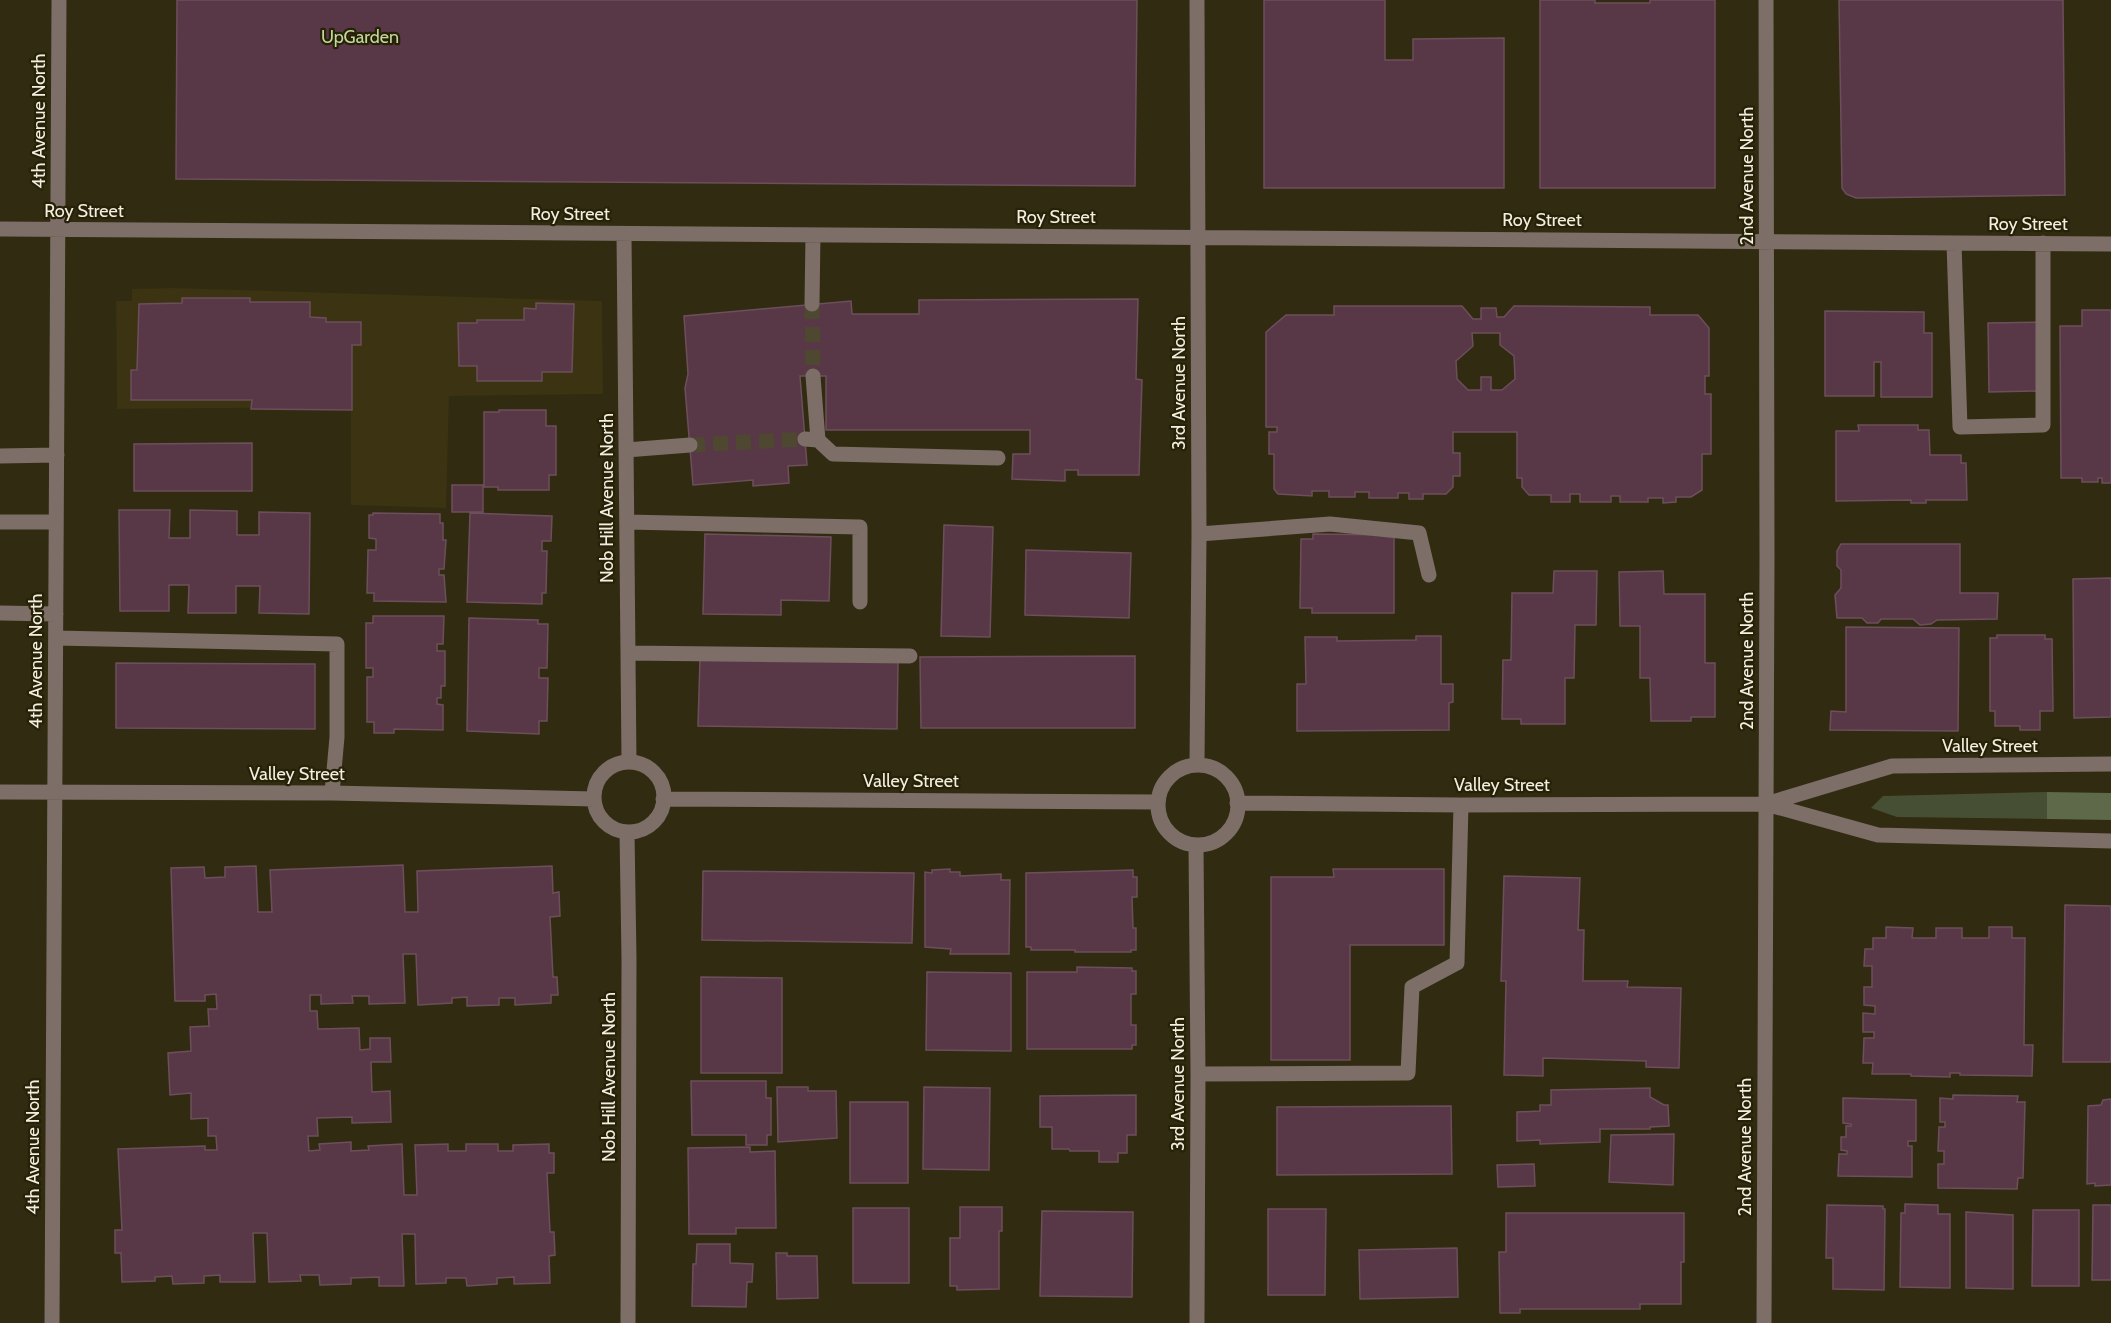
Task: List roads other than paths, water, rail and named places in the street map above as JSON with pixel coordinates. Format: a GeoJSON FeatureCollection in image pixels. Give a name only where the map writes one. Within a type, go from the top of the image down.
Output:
{"type":"FeatureCollection","features":[{"type":"Feature","properties":{"kind":"street","name":"4th Avenue North"},"geometry":{"type":"LineString","coordinates":[[52,1323],[59,0]]}},
{"type":"Feature","properties":{"kind":"street","name":"3rd Avenue North"},"geometry":{"type":"LineString","coordinates":[[1197,0],[1199,534],[1197,765]]}},
{"type":"Feature","properties":{"kind":"street","name":"2nd Avenue North"},"geometry":{"type":"LineString","coordinates":[[1764,1323],[1766,0]]}},
{"type":"Feature","properties":{"kind":"street","name":"Roy Street"},"geometry":{"type":"LineString","coordinates":[[0,230],[2111,244]]}},
{"type":"Feature","properties":{"kind":"street","name":"Nob Hill Avenue North"},"geometry":{"type":"LineString","coordinates":[[624,234],[628,762]]}},
{"type":"Feature","properties":{"kind":"street"},"geometry":{"type":"LineString","coordinates":[[812,304],[813,235]]}},
{"type":"Feature","properties":{"kind":"street"},"geometry":{"type":"LineString","coordinates":[[1954,243],[1960,427],[2043,425],[2043,243]]}},
{"type":"Feature","properties":{"kind":"street"},"geometry":{"type":"LineString","coordinates":[[813,376],[812,440],[833,454],[998,458]]}},
{"type":"Feature","properties":{"kind":"street"},"geometry":{"type":"LineString","coordinates":[[626,450],[690,445]]}},
{"type":"Feature","properties":{"kind":"street"},"geometry":{"type":"LineString","coordinates":[[0,456],[57,455]]}},
{"type":"Feature","properties":{"kind":"street"},"geometry":{"type":"LineString","coordinates":[[0,522],[56,522]]}},
{"type":"Feature","properties":{"kind":"street"},"geometry":{"type":"LineString","coordinates":[[627,522],[860,527],[860,602]]}},
{"type":"Feature","properties":{"kind":"street"},"geometry":{"type":"LineString","coordinates":[[1199,534],[1330,524],[1419,532],[1429,575]]}},
{"type":"Feature","properties":{"kind":"street"},"geometry":{"type":"LineString","coordinates":[[0,613],[56,614]]}},
{"type":"Feature","properties":{"kind":"street"},"geometry":{"type":"LineString","coordinates":[[56,638],[337,644],[337,737],[332,793]]}},
{"type":"Feature","properties":{"kind":"street"},"geometry":{"type":"LineString","coordinates":[[628,653],[910,656]]}},
{"type":"Feature","properties":{"kind":"street"},"geometry":{"type":"LineString","coordinates":[[628,762],[645,765],[654,771],[664,792],[660,813],[653,823],[642,829],[627,832],[608,825],[600,817],[594,799],[596,783],[603,772],[612,766],[628,762]]}},
{"type":"Feature","properties":{"kind":"street"},"geometry":{"type":"LineString","coordinates":[[1190,765],[1197,765],[1215,769],[1226,776],[1233,786],[1237,811],[1226,834],[1214,841],[1196,844],[1187,843],[1175,837],[1165,828],[1159,815],[1158,802],[1161,789],[1168,777],[1190,765]]}},
{"type":"Feature","properties":{"kind":"street","name":"Valley Street"},"geometry":{"type":"LineString","coordinates":[[1766,804],[1892,766],[2111,765]]}},
{"type":"Feature","properties":{"kind":"street","name":"Valley Street"},"geometry":{"type":"LineString","coordinates":[[0,792],[332,793],[594,799]]}},
{"type":"Feature","properties":{"kind":"street","name":"Valley Street"},"geometry":{"type":"LineString","coordinates":[[663,799],[1158,802]]}},
{"type":"Feature","properties":{"kind":"street","name":"Valley Street"},"geometry":{"type":"LineString","coordinates":[[1237,802],[1461,805],[1766,804],[1878,835],[2111,841]]}},
{"type":"Feature","properties":{"kind":"street"},"geometry":{"type":"LineString","coordinates":[[1198,1074],[1408,1072],[1412,987],[1456,963],[1461,805]]}},
{"type":"Feature","properties":{"kind":"street","name":"Nob Hill Avenue North"},"geometry":{"type":"LineString","coordinates":[[627,832],[628,1323]]}},
{"type":"Feature","properties":{"kind":"street","name":"3rd Avenue North"},"geometry":{"type":"LineString","coordinates":[[1196,844],[1197,1323]]}},
{"type":"Feature","properties":{"kind":"tunnel"},"geometry":{"type":"LineString","coordinates":[[812,304],[813,376]]}},
{"type":"Feature","properties":{"kind":"tunnel"},"geometry":{"type":"LineString","coordinates":[[690,445],[805,439]]}},
{"type":"Feature","properties":{"kind":"park label","name":"UpGarden"},"geometry":{"type":"Point","coordinates":[360,37]}}]}
